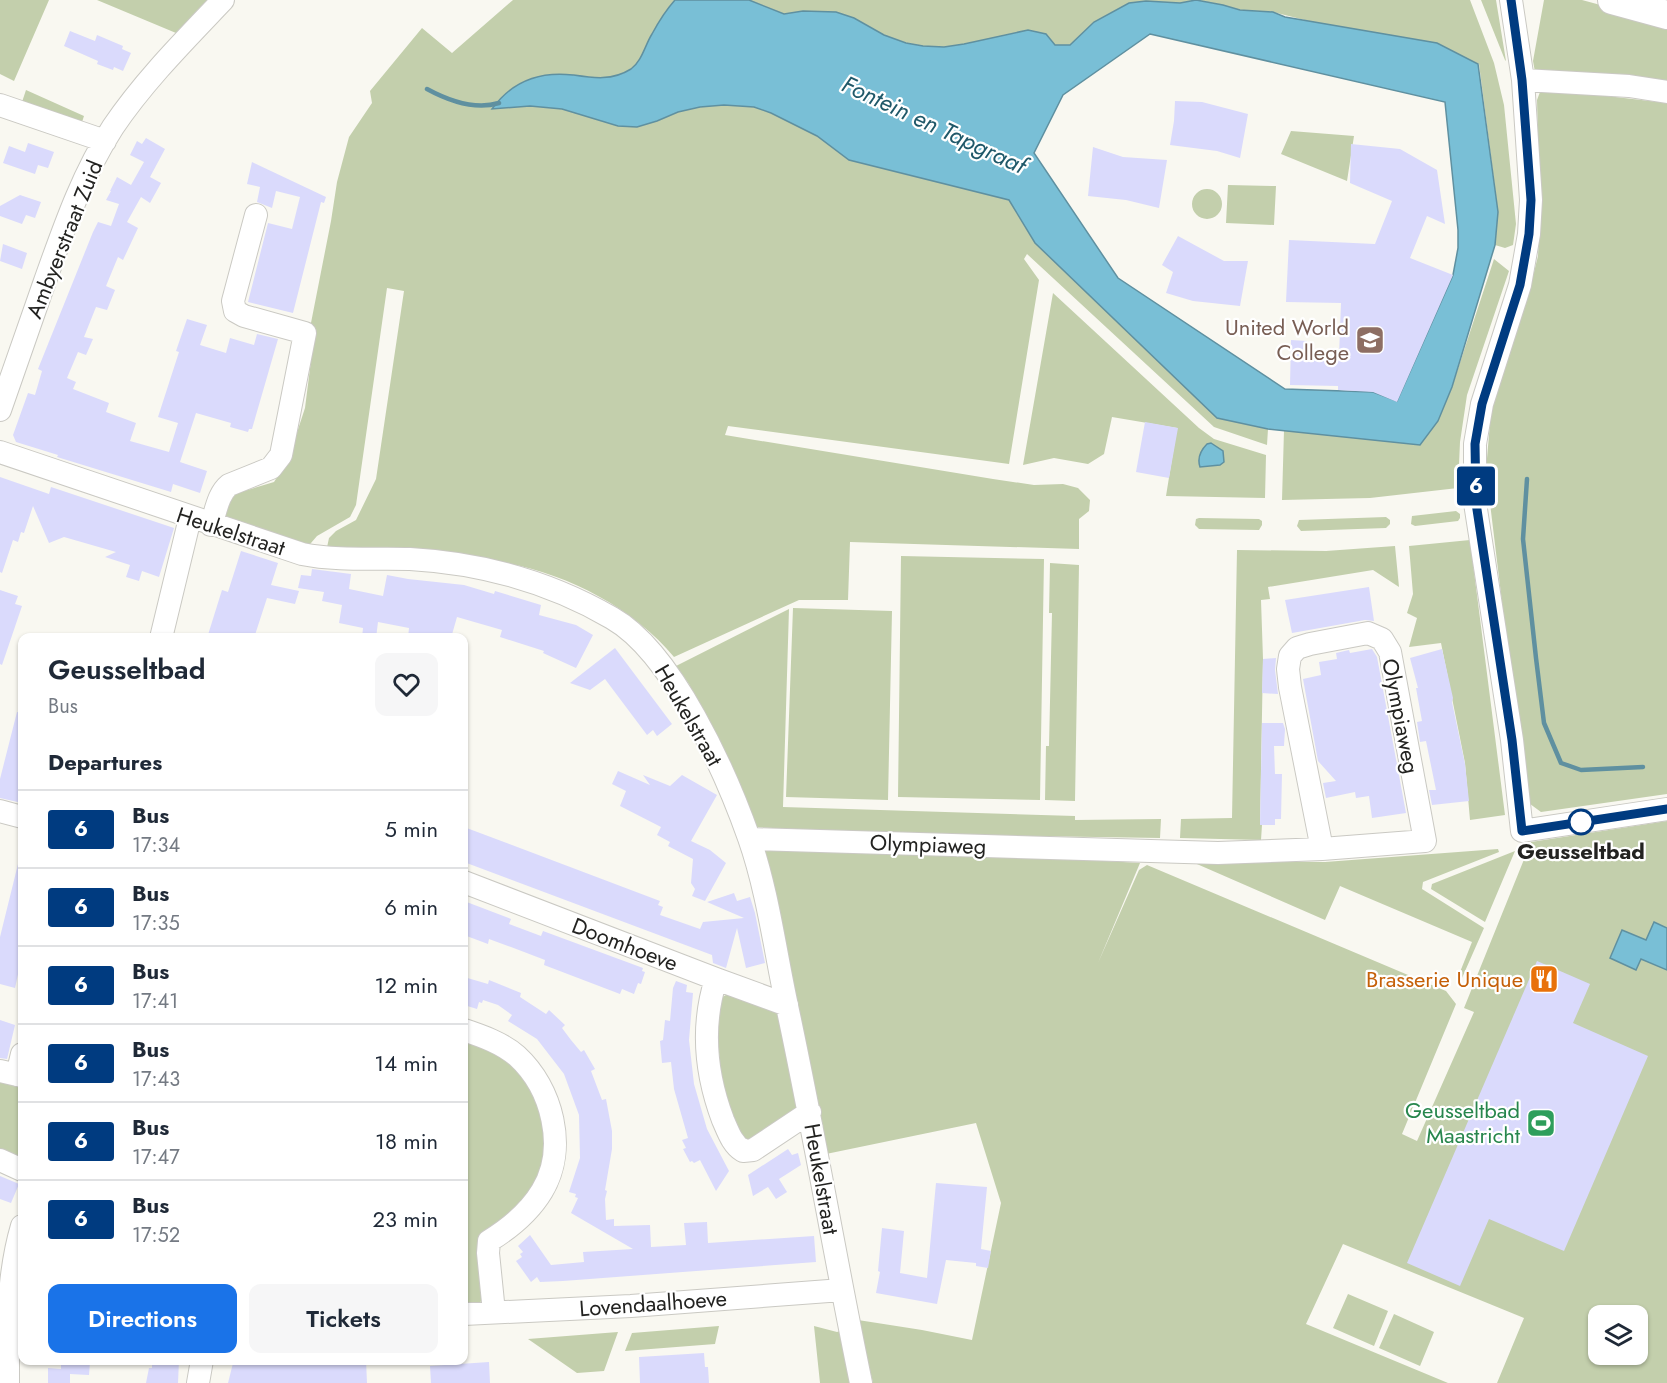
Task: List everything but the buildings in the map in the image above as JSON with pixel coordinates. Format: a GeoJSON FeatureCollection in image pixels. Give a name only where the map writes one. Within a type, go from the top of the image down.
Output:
{"type":"FeatureCollection","features":[{"type":"Feature","properties":{"kind":"main road"},"geometry":{"type":"LineString","coordinates":[[1612,0],[1667,15]]}},
{"type":"Feature","properties":{"kind":"street","name":"Ambyerstraat Zuid"},"geometry":{"type":"LineString","coordinates":[[0,410],[63,230],[80,188],[105,141],[158,70],[223,0]]}},
{"type":"Feature","properties":{"kind":"street"},"geometry":{"type":"LineString","coordinates":[[1511,0],[1522,80],[1531,200],[1529,234],[1520,285],[1482,404],[1475,444],[1478,524],[1512,740],[1522,831],[1667,809]]}},
{"type":"Feature","properties":{"kind":"street"},"geometry":{"type":"LineString","coordinates":[[1522,80],[1629,86],[1667,92]]}},
{"type":"Feature","properties":{"kind":"street"},"geometry":{"type":"LineString","coordinates":[[0,105],[105,141]]}},
{"type":"Feature","properties":{"kind":"street"},"geometry":{"type":"LineString","coordinates":[[163,633],[201,521],[229,485],[271,468],[281,455],[285,441],[305,333],[244,316],[235,311],[233,301],[256,215]]}},
{"type":"Feature","properties":{"kind":"street","name":"Heukelstraat"},"geometry":{"type":"LineString","coordinates":[[0,452],[201,521],[309,555],[470,565],[507,573],[583,603],[612,618],[638,636],[668,673],[699,724],[750,839],[810,1112],[861,1383]]}},
{"type":"Feature","properties":{"kind":"street","name":"Olympiaweg"},"geometry":{"type":"LineString","coordinates":[[750,839],[1218,853],[1322,849],[1425,841],[1390,652],[1382,639],[1368,633],[1310,644],[1297,648],[1290,656],[1288,669],[1290,687],[1322,849]]}},
{"type":"Feature","properties":{"kind":"street"},"geometry":{"type":"LineString","coordinates":[[0,811],[18,815]]}},
{"type":"Feature","properties":{"kind":"street","name":"Doomhoeve"},"geometry":{"type":"LineString","coordinates":[[468,884],[787,1005]]}},
{"type":"Feature","properties":{"kind":"street"},"geometry":{"type":"LineString","coordinates":[[716,979],[708,1006],[706,1045],[717,1104],[735,1144],[743,1151],[753,1150],[810,1112]]}},
{"type":"Feature","properties":{"kind":"street"},"geometry":{"type":"LineString","coordinates":[[468,1031],[485,1036],[516,1056],[537,1078],[551,1112],[554,1135],[554,1155],[542,1191],[519,1220],[489,1241],[488,1253],[494,1312]]}},
{"type":"Feature","properties":{"kind":"street"},"geometry":{"type":"LineString","coordinates":[[0,1160],[18,1168]]}},
{"type":"Feature","properties":{"kind":"street"},"geometry":{"type":"LineString","coordinates":[[8,1383],[9,1296],[18,1253]]}},
{"type":"Feature","properties":{"kind":"street","name":"Lovendaalhoeve"},"geometry":{"type":"LineString","coordinates":[[468,1314],[631,1306],[842,1290]]}},
{"type":"Feature","properties":{"kind":"street"},"geometry":{"type":"LineString","coordinates":[[198,1383],[201,1365]]}},
{"type":"Feature","properties":{"kind":"green space"},"geometry":{"type":"Polygon","coordinates":[[[0,0],[49,0],[14,81],[0,74],[0,0]]]}},
{"type":"Feature","properties":{"kind":"green space"},"geometry":{"type":"Polygon","coordinates":[[[97,0],[207,0],[176,33],[97,0]]]}},
{"type":"Feature","properties":{"kind":"green space"},"geometry":{"type":"Polygon","coordinates":[[[513,0],[675,0],[657,25],[641,57],[631,69],[603,78],[561,74],[538,77],[509,91],[493,108],[530,106],[562,109],[590,116],[657,121],[678,112],[700,107],[724,105],[754,107],[817,136],[849,160],[1009,200],[1035,243],[1217,418],[1268,429],[1267,445],[1214,427],[1027,254],[1024,259],[1039,280],[1009,464],[728,426],[725,435],[993,479],[1034,485],[1063,484],[1078,488],[1090,500],[1089,511],[1079,519],[1079,549],[850,542],[848,600],[799,600],[674,657],[636,621],[614,606],[591,592],[541,572],[490,561],[326,552],[329,538],[336,531],[356,520],[376,479],[404,291],[387,288],[356,505],[350,517],[317,536],[305,550],[223,521],[234,494],[274,482],[288,460],[305,408],[315,329],[310,328],[337,182],[349,137],[372,103],[370,91],[422,28],[452,53],[513,0]]]}},
{"type":"Feature","properties":{"kind":"green space"},"geometry":{"type":"Polygon","coordinates":[[[749,0],[1196,0],[1180,3],[1146,1],[1129,3],[1094,22],[1070,45],[1055,45],[1046,34],[1028,30],[944,47],[906,43],[884,35],[854,18],[836,12],[803,11],[784,14],[749,0]]]}},
{"type":"Feature","properties":{"kind":"green space"},"geometry":{"type":"Polygon","coordinates":[[[1196,0],[1470,0],[1494,63],[1504,105],[1516,224],[1513,245],[1505,248],[1495,245],[1498,212],[1479,64],[1273,12],[1240,10],[1196,0]]]}},
{"type":"Feature","properties":{"kind":"green space"},"geometry":{"type":"Polygon","coordinates":[[[1481,0],[1496,0],[1506,61],[1505,60],[1481,0]]]}},
{"type":"Feature","properties":{"kind":"green space"},"geometry":{"type":"Polygon","coordinates":[[[1544,0],[1582,0],[1667,23],[1667,84],[1535,72],[1533,61],[1544,0]]]}},
{"type":"Feature","properties":{"kind":"green space"},"geometry":{"type":"Polygon","coordinates":[[[26,90],[84,116],[81,125],[22,102],[26,90]]]}},
{"type":"Feature","properties":{"kind":"green space"},"geometry":{"type":"Polygon","coordinates":[[[1555,90],[1667,103],[1667,794],[1541,812],[1526,801],[1486,470],[1492,400],[1531,284],[1538,256],[1540,213],[1537,100],[1540,92],[1555,90]]]}},
{"type":"Feature","properties":{"kind":"green space"},"geometry":{"type":"Polygon","coordinates":[[[1291,131],[1354,136],[1347,181],[1281,154],[1291,131]]]}},
{"type":"Feature","properties":{"kind":"green space"},"geometry":{"type":"Polygon","coordinates":[[[1228,185],[1276,186],[1274,225],[1226,223],[1228,185]]]}},
{"type":"Feature","properties":{"kind":"green space"},"geometry":{"type":"Polygon","coordinates":[[[1207,189],[1218,193],[1222,204],[1218,215],[1207,219],[1196,215],[1192,204],[1196,193],[1207,189]]]}},
{"type":"Feature","properties":{"kind":"green space"},"geometry":{"type":"Polygon","coordinates":[[[1494,259],[1509,271],[1467,395],[1460,442],[1458,488],[1370,498],[1282,500],[1284,430],[1420,445],[1438,421],[1452,387],[1494,259]]]}},
{"type":"Feature","properties":{"kind":"green space"},"geometry":{"type":"Polygon","coordinates":[[[1053,293],[1199,428],[1214,439],[1266,455],[1265,498],[1166,496],[1177,428],[1112,417],[1104,454],[1088,464],[1054,458],[1023,465],[1053,293]]]}},
{"type":"Feature","properties":{"kind":"green space"},"geometry":{"type":"Polygon","coordinates":[[[1456,511],[1460,514],[1458,521],[1415,526],[1411,524],[1412,516],[1456,511]]]}},
{"type":"Feature","properties":{"kind":"green space"},"geometry":{"type":"Polygon","coordinates":[[[1386,517],[1390,520],[1390,524],[1386,528],[1301,531],[1297,526],[1299,520],[1386,517]]]}},
{"type":"Feature","properties":{"kind":"green space"},"geometry":{"type":"Polygon","coordinates":[[[1196,519],[1259,519],[1262,525],[1259,530],[1199,529],[1195,525],[1196,519]]]}},
{"type":"Feature","properties":{"kind":"green space"},"geometry":{"type":"Polygon","coordinates":[[[1470,540],[1505,815],[1470,820],[1465,763],[1441,643],[1409,647],[1417,618],[1407,613],[1413,594],[1409,546],[1470,540]]]}},
{"type":"Feature","properties":{"kind":"green space"},"geometry":{"type":"Polygon","coordinates":[[[1395,546],[1399,587],[1373,570],[1268,587],[1270,599],[1261,600],[1263,659],[1261,840],[1180,838],[1181,819],[1232,818],[1237,550],[1326,551],[1395,546]]]}},
{"type":"Feature","properties":{"kind":"green space"},"geometry":{"type":"Polygon","coordinates":[[[901,556],[1044,559],[1040,800],[898,797],[901,556]]]}},
{"type":"Feature","properties":{"kind":"green space"},"geometry":{"type":"Polygon","coordinates":[[[1050,563],[1079,565],[1075,801],[1045,800],[1046,746],[1049,746],[1052,613],[1049,613],[1050,563]]]}},
{"type":"Feature","properties":{"kind":"green space"},"geometry":{"type":"Polygon","coordinates":[[[793,608],[892,611],[888,800],[786,797],[793,608]]]}},
{"type":"Feature","properties":{"kind":"green space"},"geometry":{"type":"Polygon","coordinates":[[[789,609],[783,807],[1075,816],[1075,820],[1161,819],[1160,838],[908,834],[751,827],[689,684],[676,666],[789,609]]]}},
{"type":"Feature","properties":{"kind":"green space"},"geometry":{"type":"Polygon","coordinates":[[[1667,821],[1667,1383],[1497,1383],[1524,1318],[1343,1244],[1306,1324],[1448,1383],[873,1383],[858,1320],[972,1340],[1001,1203],[976,1123],[826,1154],[761,848],[920,850],[1140,863],[1098,963],[1139,870],[1147,865],[1446,991],[1456,1004],[1402,1134],[1417,1141],[1474,1012],[1464,1008],[1531,842],[1667,821]]]}},
{"type":"Feature","properties":{"kind":"green space"},"geometry":{"type":"Polygon","coordinates":[[[1498,849],[1499,852],[1423,882],[1422,889],[1484,928],[1462,978],[1458,977],[1472,942],[1340,886],[1325,920],[1190,861],[1325,862],[1498,849]]]}},
{"type":"Feature","properties":{"kind":"green space"},"geometry":{"type":"Polygon","coordinates":[[[1515,851],[1485,922],[1431,889],[1432,884],[1515,851]]]}},
{"type":"Feature","properties":{"kind":"green space"},"geometry":{"type":"Polygon","coordinates":[[[728,994],[779,1013],[799,1111],[747,1141],[739,1136],[722,1085],[717,1031],[722,997],[728,994]]]}},
{"type":"Feature","properties":{"kind":"green space"},"geometry":{"type":"Polygon","coordinates":[[[468,1038],[502,1052],[545,1105],[545,1172],[505,1226],[484,1295],[477,1309],[468,1310],[468,1038]]]}},
{"type":"Feature","properties":{"kind":"green space"},"geometry":{"type":"Polygon","coordinates":[[[0,1075],[18,1079],[18,1166],[0,1157],[0,1075]]]}},
{"type":"Feature","properties":{"kind":"green space"},"geometry":{"type":"Polygon","coordinates":[[[1348,1294],[1388,1311],[1374,1346],[1333,1328],[1348,1294]]]}},
{"type":"Feature","properties":{"kind":"green space"},"geometry":{"type":"Polygon","coordinates":[[[1394,1314],[1434,1332],[1420,1366],[1379,1348],[1394,1314]]]}},
{"type":"Feature","properties":{"kind":"green space"},"geometry":{"type":"Polygon","coordinates":[[[719,1326],[715,1344],[625,1351],[632,1333],[719,1326]]]}},
{"type":"Feature","properties":{"kind":"green space"},"geometry":{"type":"Polygon","coordinates":[[[814,1326],[837,1332],[843,1330],[853,1383],[820,1383],[814,1326]]]}},
{"type":"Feature","properties":{"kind":"green space"},"geometry":{"type":"Polygon","coordinates":[[[618,1332],[604,1371],[577,1373],[528,1339],[618,1332]]]}},
{"type":"Feature","properties":{"kind":"water"},"geometry":{"type":"Polygon","coordinates":[[[675,0],[749,0],[784,14],[803,11],[836,12],[854,18],[884,35],[906,43],[944,47],[1028,30],[1046,34],[1055,45],[1070,45],[1094,22],[1129,3],[1146,1],[1180,3],[1196,0],[1240,10],[1273,12],[1285,17],[1437,43],[1478,64],[1498,212],[1495,245],[1452,387],[1438,421],[1420,445],[1268,429],[1217,418],[1035,243],[1009,200],[849,160],[817,136],[754,107],[724,105],[700,107],[678,112],[637,127],[618,126],[562,109],[530,106],[492,109],[508,91],[527,80],[561,74],[602,78],[631,69],[638,62],[657,25],[675,0]],[[1150,34],[1063,95],[1034,153],[1118,278],[1285,389],[1373,392],[1397,401],[1453,275],[1458,248],[1445,102],[1150,34]]]}},
{"type":"Feature","properties":{"kind":"water"},"geometry":{"type":"Polygon","coordinates":[[[1211,443],[1223,451],[1224,462],[1220,465],[1200,467],[1201,452],[1207,444],[1211,443]]]}},
{"type":"Feature","properties":{"kind":"water"},"geometry":{"type":"Polygon","coordinates":[[[1654,922],[1667,928],[1667,970],[1641,959],[1636,970],[1610,958],[1622,930],[1646,940],[1654,922]]]}},
{"type":"Feature","properties":{"kind":"waterway","name":"Fontein en Tapgraaf"},"geometry":{"type":"LineString","coordinates":[[427,89],[471,105],[499,103]]}},
{"type":"Feature","properties":{"kind":"waterway","name":"Fontein en Tapgraaf"},"geometry":{"type":"LineString","coordinates":[[1527,479],[1523,539],[1544,723],[1561,763],[1581,770],[1643,767]]}},
{"type":"Feature","properties":{"kind":"bus line","name":"6"},"geometry":{"type":"LineString","coordinates":[[1511,0],[1522,80],[1531,200],[1529,234],[1520,285],[1482,404],[1475,444],[1478,524],[1512,740],[1522,831],[1667,809]]}},
{"type":"Feature","properties":{"kind":"place","name":"United World College"},"geometry":{"type":"Point","coordinates":[1370,340]}},
{"type":"Feature","properties":{"kind":"place","name":"Geusseltbad"},"geometry":{"type":"Point","coordinates":[1581,822]}},
{"type":"Feature","properties":{"kind":"place","name":"Brasserie Unique"},"geometry":{"type":"Point","coordinates":[1544,979]}},
{"type":"Feature","properties":{"kind":"place","name":"Geusseltbad Maastricht"},"geometry":{"type":"Point","coordinates":[1541,1123]}}]}
